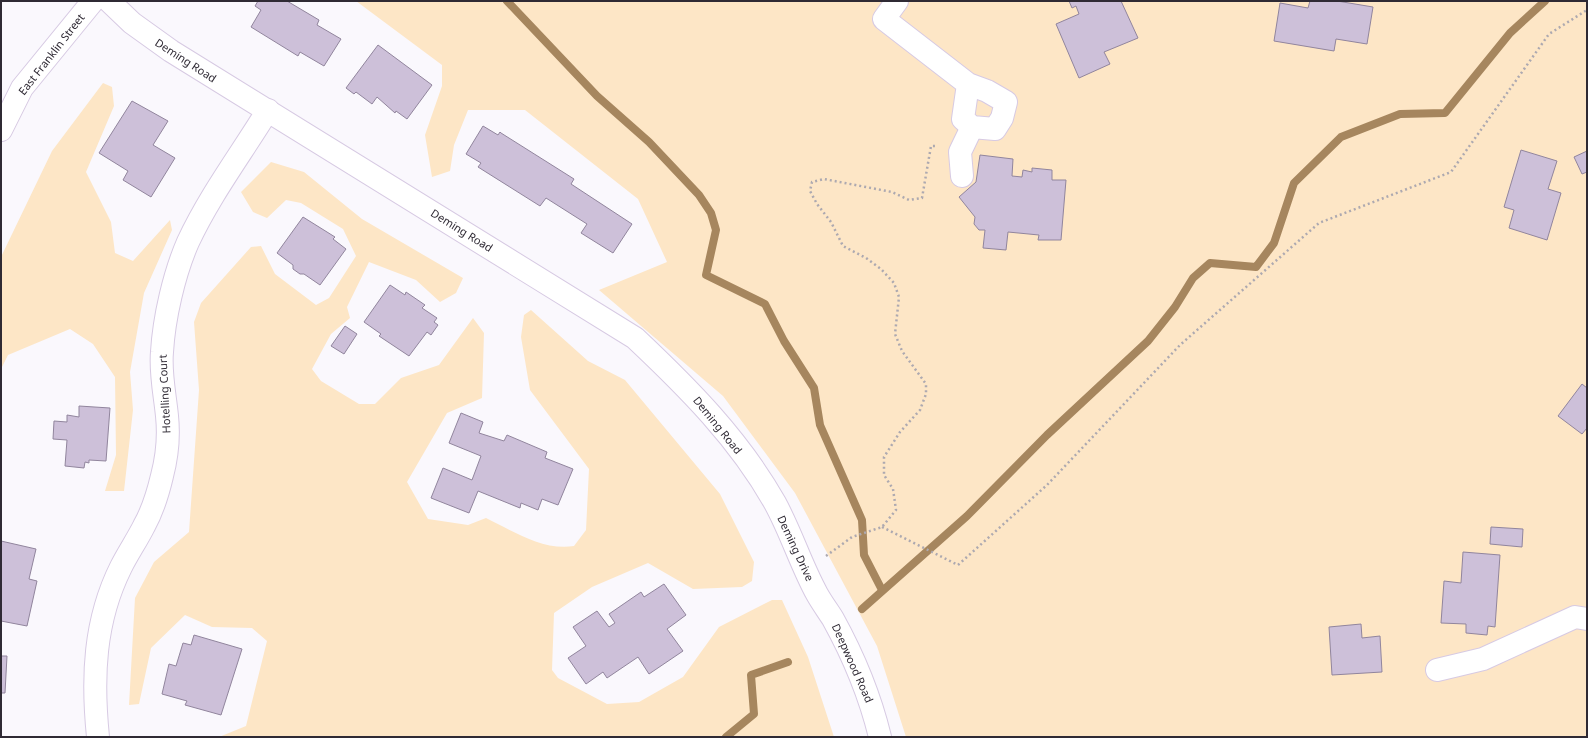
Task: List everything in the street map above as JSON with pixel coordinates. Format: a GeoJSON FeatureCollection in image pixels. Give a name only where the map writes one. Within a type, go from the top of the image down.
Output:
{"type":"FeatureCollection","features":[{"type":"Feature","properties":{"kind":"street","name":"East Franklin Street"},"geometry":{"type":"LineString","coordinates":[[1,130],[22,88],[93,1]]}},
{"type":"Feature","properties":{"kind":"street","name":"Deming Road"},"geometry":{"type":"LineString","coordinates":[[109,1],[132,23],[171,51],[635,338],[685,385],[730,436],[775,503]]}},
{"type":"Feature","properties":{"kind":"street"},"geometry":{"type":"LineString","coordinates":[[898,1],[884,18],[968,84],[987,91],[1006,102],[1002,118],[995,129],[972,127],[963,119],[968,84]]}},
{"type":"Feature","properties":{"kind":"street","name":"Hotelling Court"},"geometry":{"type":"LineString","coordinates":[[98,737],[95,706],[95,664],[100,626],[107,600],[121,567],[145,525],[156,500],[163,474],[167,418],[161,353],[178,271],[188,244],[207,206],[268,110]]}},
{"type":"Feature","properties":{"kind":"street"},"geometry":{"type":"LineString","coordinates":[[962,176],[960,152],[972,127]]}},
{"type":"Feature","properties":{"kind":"street","name":"Deming Drive"},"geometry":{"type":"LineString","coordinates":[[775,503],[817,593]]}},
{"type":"Feature","properties":{"kind":"street","name":"Deepwood Road"},"geometry":{"type":"LineString","coordinates":[[817,593],[833,618],[855,662],[872,706],[880,737]]}},
{"type":"Feature","properties":{"kind":"street"},"geometry":{"type":"LineString","coordinates":[[1438,670],[1483,659],[1575,617],[1587,619]]}},
{"type":"Feature","properties":{"kind":"path"},"geometry":{"type":"LineString","coordinates":[[882,527],[958,565],[1047,485],[1180,345],[1319,223],[1451,172],[1549,34],[1587,10]]}},
{"type":"Feature","properties":{"kind":"path"},"geometry":{"type":"LineString","coordinates":[[802,562],[827,556],[852,538],[882,527],[896,510],[893,489],[884,475],[884,457],[900,432],[920,410],[926,394],[926,384],[902,351],[896,334],[899,297],[894,283],[881,269],[866,258],[843,246],[831,222],[816,204],[810,191],[812,182],[824,179],[892,192],[909,200],[922,198],[931,146],[940,146],[960,152]]}},
{"type":"Feature","properties":{"kind":"shaded area"},"geometry":{"type":"Polygon","coordinates":[[[356,1],[1587,1],[1587,737],[906,737],[877,646],[795,493],[723,396],[599,290],[667,262],[638,199],[525,110],[468,110],[454,145],[450,171],[432,177],[425,135],[442,86],[442,65],[356,1]]]}},
{"type":"Feature","properties":{"kind":"shaded area"},"geometry":{"type":"Polygon","coordinates":[[[103,83],[112,87],[114,106],[86,172],[111,222],[115,253],[133,261],[170,220],[172,230],[144,293],[130,372],[133,410],[124,491],[105,491],[116,455],[115,377],[93,344],[70,329],[8,355],[1,369],[1,257],[52,151],[103,83]]]}},
{"type":"Feature","properties":{"kind":"shaded area"},"geometry":{"type":"Polygon","coordinates":[[[271,162],[304,172],[362,219],[463,278],[456,293],[440,302],[416,280],[369,262],[347,307],[350,318],[331,334],[312,369],[321,381],[359,404],[375,404],[401,378],[439,365],[473,318],[484,333],[482,398],[447,413],[407,482],[428,519],[468,525],[486,518],[528,539],[551,546],[562,547],[574,546],[586,530],[589,469],[530,390],[521,337],[524,315],[531,310],[588,361],[625,380],[720,494],[754,562],[752,581],[742,587],[693,589],[648,563],[592,587],[554,613],[552,670],[558,678],[607,704],[639,702],[683,677],[719,627],[772,600],[782,600],[808,657],[834,737],[219,737],[246,726],[267,641],[252,628],[212,627],[185,615],[151,648],[139,704],[129,705],[135,598],[154,562],[189,532],[199,390],[194,322],[201,303],[251,247],[261,246],[275,274],[316,305],[329,298],[356,256],[343,229],[301,203],[286,200],[267,218],[253,212],[241,192],[271,162]]]}},
{"type":"Feature","properties":{"kind":"building"},"geometry":{"type":"Polygon","coordinates":[[[258,1],[287,1],[319,20],[317,25],[341,39],[324,66],[300,52],[298,56],[251,27],[261,10],[255,6],[258,1]]]}},
{"type":"Feature","properties":{"kind":"building"},"geometry":{"type":"Polygon","coordinates":[[[1069,1],[1121,1],[1138,38],[1104,52],[1110,64],[1079,78],[1056,24],[1079,14],[1076,6],[1072,8],[1069,1]]]}},
{"type":"Feature","properties":{"kind":"building"},"geometry":{"type":"Polygon","coordinates":[[[1310,1],[1337,1],[1373,7],[1367,44],[1336,39],[1334,51],[1274,41],[1280,3],[1308,8],[1310,1]]]}},
{"type":"Feature","properties":{"kind":"building"},"geometry":{"type":"Polygon","coordinates":[[[378,45],[432,85],[407,119],[396,111],[395,113],[377,97],[372,104],[356,92],[354,94],[346,88],[378,45]]]}},
{"type":"Feature","properties":{"kind":"building"},"geometry":{"type":"Polygon","coordinates":[[[132,101],[168,121],[153,145],[175,158],[151,197],[123,180],[128,171],[99,153],[132,101]]]}},
{"type":"Feature","properties":{"kind":"building"},"geometry":{"type":"Polygon","coordinates":[[[483,126],[498,135],[500,132],[574,179],[571,184],[632,224],[613,253],[581,233],[587,224],[546,198],[540,206],[478,167],[481,163],[466,154],[483,126]]]}},
{"type":"Feature","properties":{"kind":"building"},"geometry":{"type":"Polygon","coordinates":[[[1521,150],[1557,161],[1548,189],[1561,193],[1547,240],[1509,228],[1514,210],[1504,207],[1521,150]]]}},
{"type":"Feature","properties":{"kind":"building"},"geometry":{"type":"Polygon","coordinates":[[[1587,151],[1587,172],[1582,174],[1574,157],[1587,151]]]}},
{"type":"Feature","properties":{"kind":"building"},"geometry":{"type":"Polygon","coordinates":[[[980,155],[1013,159],[1012,176],[1022,177],[1023,170],[1032,172],[1032,168],[1052,170],[1052,180],[1066,180],[1061,240],[1038,240],[1039,235],[1008,232],[1006,250],[983,248],[985,230],[979,230],[974,224],[975,217],[959,197],[976,182],[980,155]]]}},
{"type":"Feature","properties":{"kind":"building"},"geometry":{"type":"Polygon","coordinates":[[[303,217],[335,237],[333,239],[346,249],[320,285],[304,274],[300,274],[293,269],[293,265],[277,253],[303,217]]]}},
{"type":"Feature","properties":{"kind":"building"},"geometry":{"type":"Polygon","coordinates":[[[390,285],[405,295],[406,292],[425,305],[422,308],[437,318],[434,322],[438,325],[431,335],[427,332],[409,356],[379,336],[381,334],[364,322],[390,285]]]}},
{"type":"Feature","properties":{"kind":"building"},"geometry":{"type":"Polygon","coordinates":[[[345,326],[357,334],[344,354],[331,346],[345,326]]]}},
{"type":"Feature","properties":{"kind":"building"},"geometry":{"type":"Polygon","coordinates":[[[1582,384],[1587,388],[1587,428],[1582,434],[1558,416],[1582,384]]]}},
{"type":"Feature","properties":{"kind":"building"},"geometry":{"type":"Polygon","coordinates":[[[79,406],[110,408],[106,461],[89,460],[89,463],[85,462],[84,468],[65,466],[67,440],[53,439],[54,421],[67,422],[67,415],[79,417],[79,406]]]}},
{"type":"Feature","properties":{"kind":"building"},"geometry":{"type":"Polygon","coordinates":[[[461,413],[483,422],[479,433],[504,441],[507,435],[547,452],[545,458],[573,469],[558,505],[542,499],[538,510],[521,503],[520,508],[478,491],[469,513],[431,498],[443,468],[472,480],[481,456],[449,443],[461,413]]]}},
{"type":"Feature","properties":{"kind":"building"},"geometry":{"type":"Polygon","coordinates":[[[1491,527],[1523,529],[1522,547],[1490,544],[1491,527]]]}},
{"type":"Feature","properties":{"kind":"building"},"geometry":{"type":"Polygon","coordinates":[[[1,541],[36,549],[29,579],[37,581],[27,626],[1,621],[1,541]]]}},
{"type":"Feature","properties":{"kind":"building"},"geometry":{"type":"Polygon","coordinates":[[[1463,552],[1500,555],[1495,627],[1488,626],[1487,635],[1466,633],[1466,624],[1441,623],[1444,581],[1461,583],[1463,552]]]}},
{"type":"Feature","properties":{"kind":"building"},"geometry":{"type":"Polygon","coordinates":[[[664,584],[686,615],[667,629],[683,651],[649,674],[638,657],[607,678],[603,672],[586,684],[568,658],[586,646],[573,627],[597,611],[609,627],[615,623],[609,614],[641,592],[644,597],[664,584]]]}},
{"type":"Feature","properties":{"kind":"building"},"geometry":{"type":"Polygon","coordinates":[[[1361,624],[1362,638],[1380,636],[1382,672],[1332,675],[1329,627],[1361,624]]]}},
{"type":"Feature","properties":{"kind":"building"},"geometry":{"type":"Polygon","coordinates":[[[194,635],[242,649],[221,715],[185,705],[187,701],[162,694],[169,664],[176,666],[183,643],[191,645],[194,635]]]}},
{"type":"Feature","properties":{"kind":"building"},"geometry":{"type":"Polygon","coordinates":[[[1,656],[7,656],[5,693],[1,693],[1,656]]]}},
{"type":"Feature","properties":{"kind":"waterway"},"geometry":{"type":"LineString","coordinates":[[507,1],[597,96],[649,142],[699,195],[711,213],[716,230],[706,275],[765,304],[784,341],[814,388],[820,425],[862,520],[864,555],[882,590]]}},
{"type":"Feature","properties":{"kind":"waterway"},"geometry":{"type":"LineString","coordinates":[[862,609],[967,516],[1047,435],[1148,341],[1175,307],[1193,278],[1210,263],[1256,267],[1274,243],[1294,183],[1341,137],[1400,114],[1445,113],[1510,33],[1545,1]]}},
{"type":"Feature","properties":{"kind":"waterway"},"geometry":{"type":"LineString","coordinates":[[726,737],[754,714],[751,675],[788,662]]}}]}
